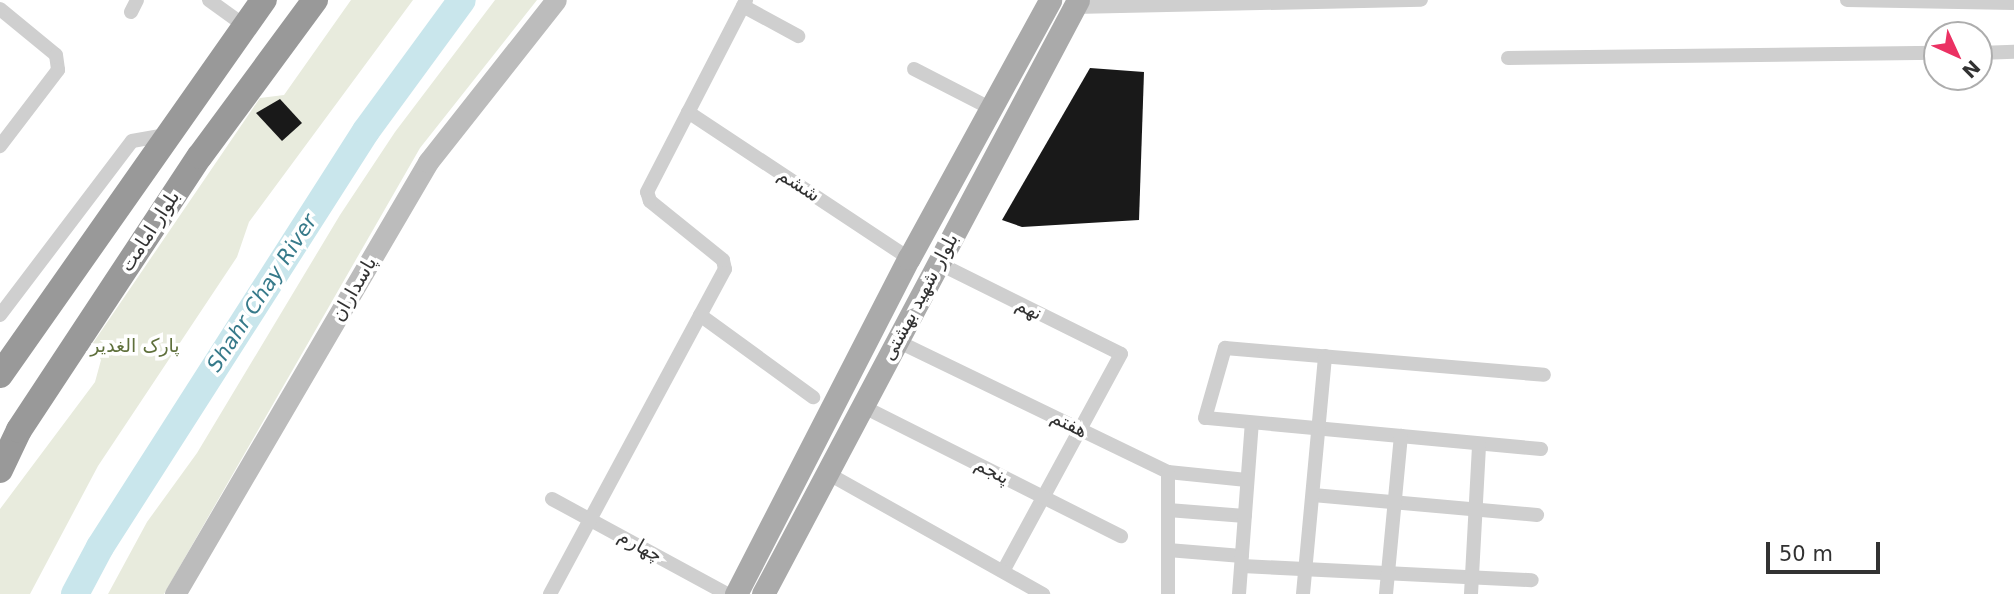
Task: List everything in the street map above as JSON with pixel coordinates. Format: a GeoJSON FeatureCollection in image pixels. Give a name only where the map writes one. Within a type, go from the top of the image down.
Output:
{"type":"FeatureCollection","features":[{"type":"Feature","properties":{"kind":"highway","name":"بلوار امامت"},"geometry":{"type":"LineString","coordinates":[[0,375],[264,0]]}},
{"type":"Feature","properties":{"kind":"highway","name":"بلوار امامت"},"geometry":{"type":"LineString","coordinates":[[0,470],[19,430],[200,156],[315,0]]}},
{"type":"Feature","properties":{"kind":"highway"},"geometry":{"type":"LineString","coordinates":[[0,450],[19,430]]}},
{"type":"Feature","properties":{"kind":"main road","name":"پاسداران"},"geometry":{"type":"LineString","coordinates":[[175,594],[428,162],[556,0]]}},
{"type":"Feature","properties":{"kind":"main road","name":"بلوار شهید بهشتی"},"geometry":{"type":"LineString","coordinates":[[763,594],[1076,3]]}},
{"type":"Feature","properties":{"kind":"main road","name":"بلوار شهید بهشتی"},"geometry":{"type":"LineString","coordinates":[[736,594],[1042,6]]}},
{"type":"Feature","properties":{"kind":"street"},"geometry":{"type":"LineString","coordinates":[[209,0],[245,26]]}},
{"type":"Feature","properties":{"kind":"street"},"geometry":{"type":"LineString","coordinates":[[1076,3],[1421,0]]}},
{"type":"Feature","properties":{"kind":"street"},"geometry":{"type":"LineString","coordinates":[[1847,0],[2014,3]]}},
{"type":"Feature","properties":{"kind":"street"},"geometry":{"type":"LineString","coordinates":[[550,594],[727,264],[650,201],[647,192],[744,3],[798,36]]}},
{"type":"Feature","properties":{"kind":"street"},"geometry":{"type":"LineString","coordinates":[[0,9],[56,55],[58,70],[0,146]]}},
{"type":"Feature","properties":{"kind":"street"},"geometry":{"type":"LineString","coordinates":[[1993,53],[2014,52]]}},
{"type":"Feature","properties":{"kind":"street"},"geometry":{"type":"LineString","coordinates":[[1508,58],[1923,53]]}},
{"type":"Feature","properties":{"kind":"street"},"geometry":{"type":"LineString","coordinates":[[914,69],[990,108]]}},
{"type":"Feature","properties":{"kind":"street","name":"ششم"},"geometry":{"type":"LineString","coordinates":[[688,112],[909,258]]}},
{"type":"Feature","properties":{"kind":"street"},"geometry":{"type":"LineString","coordinates":[[0,315],[132,141],[169,135]]}},
{"type":"Feature","properties":{"kind":"street","name":"نهم"},"geometry":{"type":"LineString","coordinates":[[938,263],[1121,354],[1080,430]]}},
{"type":"Feature","properties":{"kind":"street"},"geometry":{"type":"LineString","coordinates":[[700,315],[813,397]]}},
{"type":"Feature","properties":{"kind":"street","name":"هفتم"},"geometry":{"type":"LineString","coordinates":[[897,341],[1168,472],[1247,480]]}},
{"type":"Feature","properties":{"kind":"street"},"geometry":{"type":"LineString","coordinates":[[1541,450],[1205,418],[1225,348],[1544,375]]}},
{"type":"Feature","properties":{"kind":"street"},"geometry":{"type":"LineString","coordinates":[[1303,594],[1325,356]]}},
{"type":"Feature","properties":{"kind":"street","name":"پنجم"},"geometry":{"type":"LineString","coordinates":[[862,406],[1121,536]]}},
{"type":"Feature","properties":{"kind":"street"},"geometry":{"type":"LineString","coordinates":[[1240,594],[1252,423]]}},
{"type":"Feature","properties":{"kind":"street"},"geometry":{"type":"LineString","coordinates":[[1003,571],[1080,430]]}},
{"type":"Feature","properties":{"kind":"street"},"geometry":{"type":"LineString","coordinates":[[1386,594],[1401,436]]}},
{"type":"Feature","properties":{"kind":"street"},"geometry":{"type":"LineString","coordinates":[[1471,594],[1479,444]]}},
{"type":"Feature","properties":{"kind":"street"},"geometry":{"type":"LineString","coordinates":[[1168,472],[1168,594]]}},
{"type":"Feature","properties":{"kind":"street"},"geometry":{"type":"LineString","coordinates":[[828,473],[1043,594]]}},
{"type":"Feature","properties":{"kind":"street"},"geometry":{"type":"LineString","coordinates":[[1313,495],[1537,515]]}},
{"type":"Feature","properties":{"kind":"street","name":"چهارم"},"geometry":{"type":"LineString","coordinates":[[552,499],[727,594]]}},
{"type":"Feature","properties":{"kind":"street"},"geometry":{"type":"LineString","coordinates":[[1168,510],[1245,516]]}},
{"type":"Feature","properties":{"kind":"street"},"geometry":{"type":"LineString","coordinates":[[1168,550],[1306,569],[1532,580]]}},
{"type":"Feature","properties":{"kind":"green space","name":"پارک الغدیر"},"geometry":{"type":"Polygon","coordinates":[[[351,0],[413,0],[249,222],[237,257],[98,466],[30,594],[0,594],[0,509],[95,382],[101,360],[93,343],[260,98],[284,95],[351,0]]]}},
{"type":"Feature","properties":{"kind":"green space"},"geometry":{"type":"Polygon","coordinates":[[[495,0],[537,0],[420,148],[164,594],[108,594],[147,522],[197,453],[340,215],[395,132],[495,0]]]}},
{"type":"Feature","properties":{"kind":"building"},"geometry":{"type":"Polygon","coordinates":[[[1090,68],[1144,72],[1139,220],[1022,227],[1002,220],[1090,68]]]}},
{"type":"Feature","properties":{"kind":"building"},"geometry":{"type":"Polygon","coordinates":[[[280,99],[302,123],[282,141],[256,113],[280,99]]]}},
{"type":"Feature","properties":{"kind":"waterway","name":"Shahr Chay River"},"geometry":{"type":"LineString","coordinates":[[75,594],[100,547],[366,131],[462,0]]}}]}
